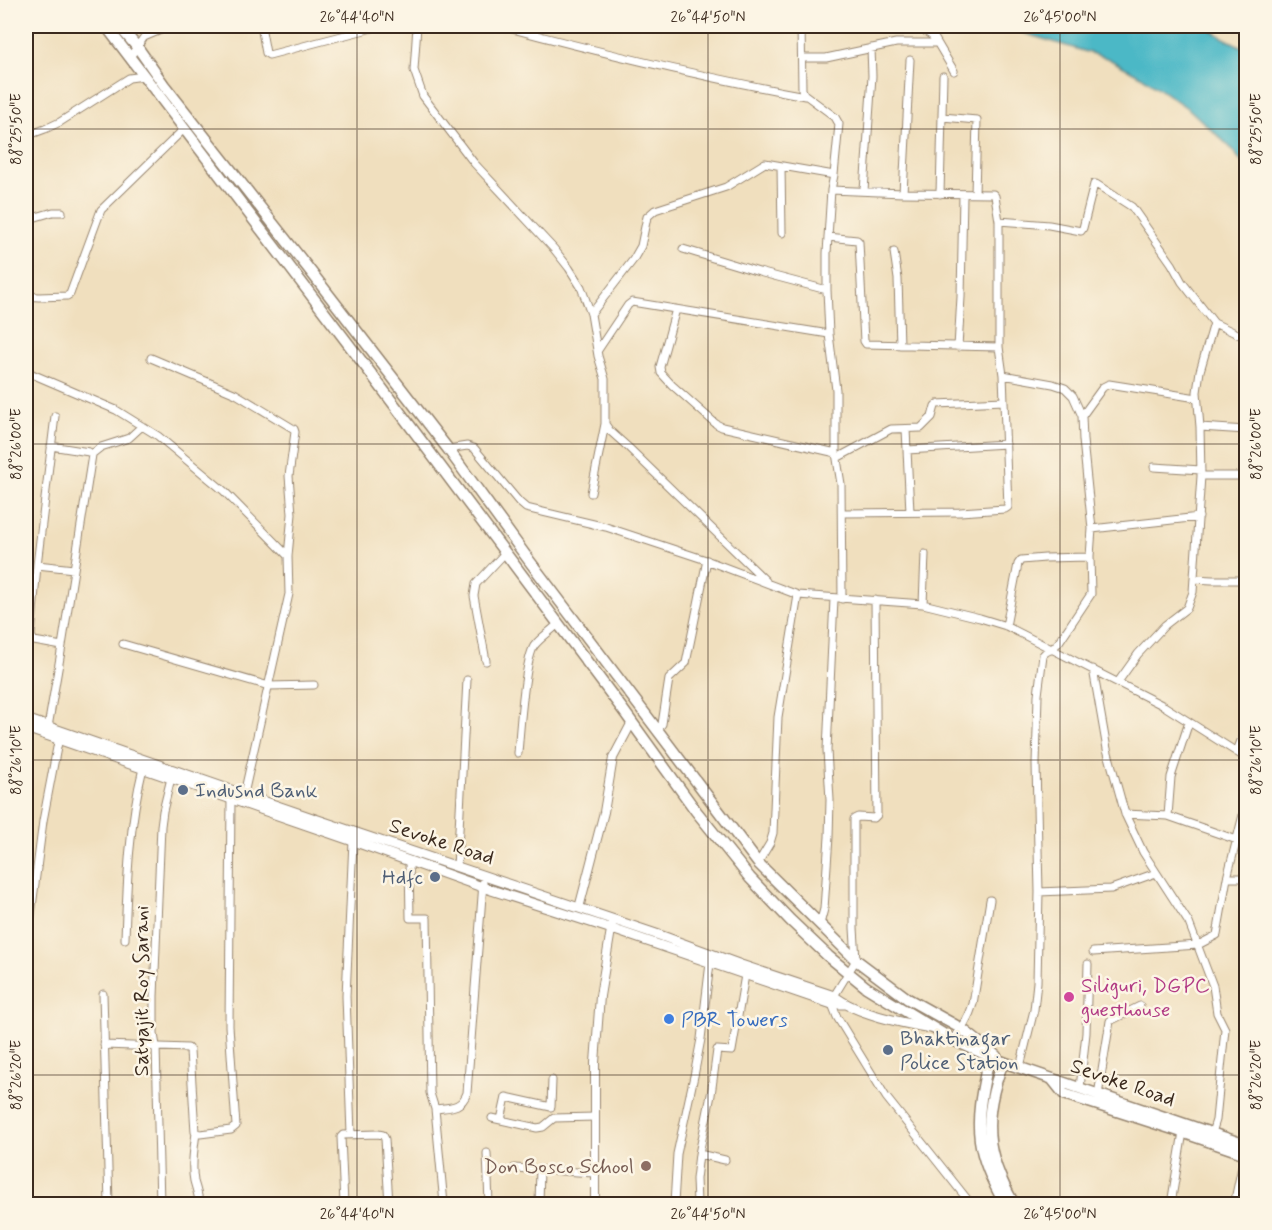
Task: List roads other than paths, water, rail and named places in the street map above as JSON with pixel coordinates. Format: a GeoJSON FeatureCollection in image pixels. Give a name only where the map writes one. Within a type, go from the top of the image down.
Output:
{"type":"FeatureCollection","features":[{"type":"Feature","properties":{"kind":"main road"},"geometry":{"type":"LineString","coordinates":[[106,26],[369,371],[696,811],[750,878],[790,920],[866,987],[953,1040],[989,1057],[1052,1079]]}},
{"type":"Feature","properties":{"kind":"main road"},"geometry":{"type":"LineString","coordinates":[[119,26],[448,449],[528,559],[758,863],[856,960],[908,999],[962,1029],[1004,1062]]}},
{"type":"Feature","properties":{"kind":"main road","name":"Sevoke Road"},"geometry":{"type":"LineString","coordinates":[[26,719],[48,727],[59,735],[143,768],[231,799],[284,813],[485,876],[579,908],[612,924],[710,963],[833,1000]]}},
{"type":"Feature","properties":{"kind":"main road","name":"Sevoke Road"},"geometry":{"type":"LineString","coordinates":[[26,728],[59,735],[244,794],[353,841],[483,887],[612,924],[741,965],[892,1020],[933,1029]]}},
{"type":"Feature","properties":{"kind":"main road"},"geometry":{"type":"LineString","coordinates":[[989,1057],[979,1121],[980,1140],[988,1171],[1005,1204]]}},
{"type":"Feature","properties":{"kind":"main road"},"geometry":{"type":"LineString","coordinates":[[1004,1062],[994,1086],[988,1125],[989,1142],[997,1167],[1014,1204]]}},
{"type":"Feature","properties":{"kind":"main road","name":"Sevoke Road"},"geometry":{"type":"LineString","coordinates":[[1052,1079],[1212,1133],[1246,1151]]}},
{"type":"Feature","properties":{"kind":"main road","name":"Sevoke Road"},"geometry":{"type":"LineString","coordinates":[[1052,1079],[1064,1094],[1246,1151]]}},
{"type":"Feature","properties":{"kind":"street"},"geometry":{"type":"LineString","coordinates":[[130,57],[144,38],[163,29],[201,26]]}},
{"type":"Feature","properties":{"kind":"street"},"geometry":{"type":"LineString","coordinates":[[261,26],[266,52],[269,55],[380,26]]}},
{"type":"Feature","properties":{"kind":"street"},"geometry":{"type":"LineString","coordinates":[[417,26],[414,70],[423,96],[478,167],[569,268],[581,287],[591,314],[604,379],[605,424],[591,493]]}},
{"type":"Feature","properties":{"kind":"street"},"geometry":{"type":"LineString","coordinates":[[423,26],[431,26]]}},
{"type":"Feature","properties":{"kind":"street"},"geometry":{"type":"LineString","coordinates":[[502,26],[572,45],[749,86],[805,96],[835,117],[839,124],[831,190],[827,290],[829,334],[836,390],[837,456],[841,484],[843,599]]}},
{"type":"Feature","properties":{"kind":"street"},"geometry":{"type":"LineString","coordinates":[[801,26],[802,89],[805,96]]}},
{"type":"Feature","properties":{"kind":"street"},"geometry":{"type":"LineString","coordinates":[[917,26],[931,35],[938,43],[954,71]]}},
{"type":"Feature","properties":{"kind":"street"},"geometry":{"type":"LineString","coordinates":[[802,58],[826,58],[896,43],[938,43]]}},
{"type":"Feature","properties":{"kind":"street"},"geometry":{"type":"LineString","coordinates":[[864,191],[872,48]]}},
{"type":"Feature","properties":{"kind":"street"},"geometry":{"type":"LineString","coordinates":[[903,193],[910,60]]}},
{"type":"Feature","properties":{"kind":"street"},"geometry":{"type":"LineString","coordinates":[[26,136],[60,122],[129,78],[144,76]]}},
{"type":"Feature","properties":{"kind":"street"},"geometry":{"type":"LineString","coordinates":[[940,194],[943,76]]}},
{"type":"Feature","properties":{"kind":"street"},"geometry":{"type":"LineString","coordinates":[[942,117],[977,120],[975,194]]}},
{"type":"Feature","properties":{"kind":"street"},"geometry":{"type":"LineString","coordinates":[[26,296],[67,296],[70,294],[101,210],[184,129]]}},
{"type":"Feature","properties":{"kind":"street"},"geometry":{"type":"LineString","coordinates":[[591,314],[639,251],[651,213],[676,202],[726,187],[762,165],[781,165],[834,175]]}},
{"type":"Feature","properties":{"kind":"street"},"geometry":{"type":"LineString","coordinates":[[781,165],[782,233]]}},
{"type":"Feature","properties":{"kind":"street"},"geometry":{"type":"LineString","coordinates":[[999,221],[1049,225],[1081,231],[1094,184],[1096,184],[1132,207],[1182,282],[1214,322],[1246,338]]}},
{"type":"Feature","properties":{"kind":"street"},"geometry":{"type":"LineString","coordinates":[[831,190],[994,195],[999,221],[999,347],[1003,375],[1007,508],[960,512],[842,513]]}},
{"type":"Feature","properties":{"kind":"street"},"geometry":{"type":"LineString","coordinates":[[958,347],[963,195]]}},
{"type":"Feature","properties":{"kind":"street"},"geometry":{"type":"LineString","coordinates":[[26,220],[53,212],[62,212]]}},
{"type":"Feature","properties":{"kind":"street"},"geometry":{"type":"LineString","coordinates":[[828,237],[860,242],[865,343],[869,345],[999,347]]}},
{"type":"Feature","properties":{"kind":"street"},"geometry":{"type":"LineString","coordinates":[[683,249],[827,290]]}},
{"type":"Feature","properties":{"kind":"street"},"geometry":{"type":"LineString","coordinates":[[894,252],[898,279],[900,345]]}},
{"type":"Feature","properties":{"kind":"street"},"geometry":{"type":"LineString","coordinates":[[598,350],[631,302],[829,334]]}},
{"type":"Feature","properties":{"kind":"street"},"geometry":{"type":"LineString","coordinates":[[676,309],[660,370],[664,378],[722,427],[837,456],[890,430],[922,427],[932,417],[934,406],[937,404],[1004,401]]}},
{"type":"Feature","properties":{"kind":"street"},"geometry":{"type":"LineString","coordinates":[[1118,682],[1137,654],[1165,625],[1187,608],[1193,592],[1201,473],[1197,392],[1200,371],[1214,322]]}},
{"type":"Feature","properties":{"kind":"street"},"geometry":{"type":"LineString","coordinates":[[151,358],[236,394],[295,430],[296,434],[289,476],[292,514],[288,556],[289,594],[244,794]]}},
{"type":"Feature","properties":{"kind":"street"},"geometry":{"type":"LineString","coordinates":[[26,368],[32,374],[116,410],[158,436],[224,491],[288,556]]}},
{"type":"Feature","properties":{"kind":"street"},"geometry":{"type":"LineString","coordinates":[[1003,375],[1032,379],[1065,388],[1072,396],[1082,416],[1092,529],[1091,594],[1059,642],[1043,655],[1038,694],[1036,764],[1039,892],[1036,997],[1020,1068]]}},
{"type":"Feature","properties":{"kind":"street"},"geometry":{"type":"LineString","coordinates":[[1082,416],[1103,387],[1109,384],[1197,398]]}},
{"type":"Feature","properties":{"kind":"street"},"geometry":{"type":"LineString","coordinates":[[55,416],[37,565],[31,638],[34,641],[62,646]]}},
{"type":"Feature","properties":{"kind":"street"},"geometry":{"type":"LineString","coordinates":[[605,424],[770,585]]}},
{"type":"Feature","properties":{"kind":"street"},"geometry":{"type":"LineString","coordinates":[[48,727],[92,454],[101,447],[129,438],[142,426]]}},
{"type":"Feature","properties":{"kind":"street"},"geometry":{"type":"LineString","coordinates":[[1200,427],[1246,430]]}},
{"type":"Feature","properties":{"kind":"street"},"geometry":{"type":"LineString","coordinates":[[906,429],[910,512]]}},
{"type":"Feature","properties":{"kind":"street"},"geometry":{"type":"LineString","coordinates":[[907,450],[1006,444]]}},
{"type":"Feature","properties":{"kind":"street"},"geometry":{"type":"LineString","coordinates":[[51,446],[92,454]]}},
{"type":"Feature","properties":{"kind":"street"},"geometry":{"type":"LineString","coordinates":[[448,449],[467,446],[474,448],[526,508],[606,527],[707,560],[798,596],[923,604],[1006,626],[1164,706],[1246,758]]}},
{"type":"Feature","properties":{"kind":"street"},"geometry":{"type":"LineString","coordinates":[[1154,467],[1246,477]]}},
{"type":"Feature","properties":{"kind":"street"},"geometry":{"type":"LineString","coordinates":[[1092,529],[1199,517]]}},
{"type":"Feature","properties":{"kind":"street"},"geometry":{"type":"LineString","coordinates":[[486,661],[474,596],[475,588],[476,584],[505,553]]}},
{"type":"Feature","properties":{"kind":"street"},"geometry":{"type":"LineString","coordinates":[[923,604],[926,554]]}},
{"type":"Feature","properties":{"kind":"street"},"geometry":{"type":"LineString","coordinates":[[1006,626],[1018,564],[1021,560],[1087,558],[1090,556]]}},
{"type":"Feature","properties":{"kind":"street"},"geometry":{"type":"LineString","coordinates":[[657,731],[662,724],[669,679],[686,663],[707,560]]}},
{"type":"Feature","properties":{"kind":"street"},"geometry":{"type":"LineString","coordinates":[[37,565],[74,569]]}},
{"type":"Feature","properties":{"kind":"street"},"geometry":{"type":"LineString","coordinates":[[1194,579],[1246,580]]}},
{"type":"Feature","properties":{"kind":"street"},"geometry":{"type":"LineString","coordinates":[[758,863],[773,833],[778,717],[798,596]]}},
{"type":"Feature","properties":{"kind":"street"},"geometry":{"type":"LineString","coordinates":[[820,924],[824,909],[830,827],[827,750],[834,599]]}},
{"type":"Feature","properties":{"kind":"street"},"geometry":{"type":"LineString","coordinates":[[875,600],[877,814],[874,818],[856,818],[854,821],[856,960],[833,1000],[833,1011],[886,1097],[971,1204]]}},
{"type":"Feature","properties":{"kind":"street"},"geometry":{"type":"LineString","coordinates":[[518,753],[530,656],[536,644],[558,624]]}},
{"type":"Feature","properties":{"kind":"street"},"geometry":{"type":"LineString","coordinates":[[123,644],[269,686],[314,685]]}},
{"type":"Feature","properties":{"kind":"street"},"geometry":{"type":"LineString","coordinates":[[1093,669],[1107,749],[1125,814],[1143,852],[1189,923],[1213,986],[1217,1013],[1225,1029],[1216,1120],[1212,1133]]}},
{"type":"Feature","properties":{"kind":"street"},"geometry":{"type":"LineString","coordinates":[[457,867],[467,680]]}},
{"type":"Feature","properties":{"kind":"street"},"geometry":{"type":"LineString","coordinates":[[579,908],[604,812],[613,758],[632,722]]}},
{"type":"Feature","properties":{"kind":"street"},"geometry":{"type":"LineString","coordinates":[[1168,816],[1171,777],[1189,722]]}},
{"type":"Feature","properties":{"kind":"street"},"geometry":{"type":"LineString","coordinates":[[1236,752],[1246,728]]}},
{"type":"Feature","properties":{"kind":"street"},"geometry":{"type":"LineString","coordinates":[[26,954],[43,821],[59,735]]}},
{"type":"Feature","properties":{"kind":"street"},"geometry":{"type":"LineString","coordinates":[[125,939],[127,877],[143,768]]}},
{"type":"Feature","properties":{"kind":"street","name":"Satyajit Roy Sarani"},"geometry":{"type":"LineString","coordinates":[[160,1204],[154,996],[159,848],[163,811],[171,778]]}},
{"type":"Feature","properties":{"kind":"street"},"geometry":{"type":"LineString","coordinates":[[196,1133],[231,1130],[236,1125],[229,1026],[231,799]]}},
{"type":"Feature","properties":{"kind":"street"},"geometry":{"type":"LineString","coordinates":[[1093,952],[1198,945],[1217,935],[1227,878],[1246,803]]}},
{"type":"Feature","properties":{"kind":"street"},"geometry":{"type":"LineString","coordinates":[[1125,814],[1168,816],[1236,840]]}},
{"type":"Feature","properties":{"kind":"street"},"geometry":{"type":"LineString","coordinates":[[351,1134],[346,996],[353,841]]}},
{"type":"Feature","properties":{"kind":"street"},"geometry":{"type":"LineString","coordinates":[[409,861],[410,918],[427,918],[430,1093],[435,1109],[444,1204]]}},
{"type":"Feature","properties":{"kind":"street"},"geometry":{"type":"LineString","coordinates":[[1039,892],[1111,889],[1156,873]]}},
{"type":"Feature","properties":{"kind":"street"},"geometry":{"type":"LineString","coordinates":[[435,1109],[459,1105],[466,1094],[485,876]]}},
{"type":"Feature","properties":{"kind":"street"},"geometry":{"type":"LineString","coordinates":[[1227,878],[1246,878]]}},
{"type":"Feature","properties":{"kind":"street"},"geometry":{"type":"LineString","coordinates":[[953,1040],[962,1029],[973,1004],[990,900]]}},
{"type":"Feature","properties":{"kind":"street"},"geometry":{"type":"LineString","coordinates":[[595,1204],[595,1063],[600,996],[612,924]]}},
{"type":"Feature","properties":{"kind":"street"},"geometry":{"type":"LineString","coordinates":[[674,1204],[677,1154],[696,1067],[710,963]]}},
{"type":"Feature","properties":{"kind":"street"},"geometry":{"type":"LineString","coordinates":[[1080,1088],[1086,1033],[1088,964]]}},
{"type":"Feature","properties":{"kind":"street"},"geometry":{"type":"LineString","coordinates":[[697,1204],[696,1179],[699,1154],[717,1050],[732,1051],[745,975]]}},
{"type":"Feature","properties":{"kind":"street"},"geometry":{"type":"LineString","coordinates":[[103,994],[109,1204]]}},
{"type":"Feature","properties":{"kind":"street"},"geometry":{"type":"LineString","coordinates":[[1098,1095],[1110,1021],[1140,1006]]}},
{"type":"Feature","properties":{"kind":"street"},"geometry":{"type":"LineString","coordinates":[[104,1045],[186,1047],[190,1049],[196,1133],[194,1176],[199,1204]]}},
{"type":"Feature","properties":{"kind":"street"},"geometry":{"type":"LineString","coordinates":[[551,1120],[552,1080]]}},
{"type":"Feature","properties":{"kind":"street"},"geometry":{"type":"LineString","coordinates":[[501,1120],[506,1097],[551,1107]]}},
{"type":"Feature","properties":{"kind":"street"},"geometry":{"type":"LineString","coordinates":[[492,1118],[537,1128],[557,1118],[595,1117]]}},
{"type":"Feature","properties":{"kind":"street"},"geometry":{"type":"LineString","coordinates":[[1171,1204],[1182,1132]]}},
{"type":"Feature","properties":{"kind":"street"},"geometry":{"type":"LineString","coordinates":[[344,1204],[341,1137],[351,1134],[383,1135],[389,1204]]}},
{"type":"Feature","properties":{"kind":"street"},"geometry":{"type":"LineString","coordinates":[[1234,1204],[1246,1151]]}},
{"type":"Feature","properties":{"kind":"street"},"geometry":{"type":"LineString","coordinates":[[487,1153],[489,1204]]}},
{"type":"Feature","properties":{"kind":"street"},"geometry":{"type":"LineString","coordinates":[[699,1154],[725,1160]]}},
{"type":"Feature","properties":{"kind":"street"},"geometry":{"type":"LineString","coordinates":[[514,1168],[594,1173]]}},
{"type":"Feature","properties":{"kind":"street"},"geometry":{"type":"LineString","coordinates":[[539,1204],[540,1169]]}},
{"type":"Feature","properties":{"kind":"water"},"geometry":{"type":"Polygon","coordinates":[[[1000,26],[1205,26],[1246,49],[1246,167],[1229,146],[1190,110],[1141,76],[1107,58],[1000,26]]]}},
{"type":"Feature","properties":{"kind":"place","name":"Indusnd Bank"},"geometry":{"type":"Point","coordinates":[183,790]}},
{"type":"Feature","properties":{"kind":"place","name":"Hdfc"},"geometry":{"type":"Point","coordinates":[435,877]}},
{"type":"Feature","properties":{"kind":"place","name":"Siliguri, DGPC guesthouse"},"geometry":{"type":"Point","coordinates":[1069,997]}},
{"type":"Feature","properties":{"kind":"place","name":"PBR Towers"},"geometry":{"type":"Point","coordinates":[669,1019]}},
{"type":"Feature","properties":{"kind":"place","name":"Bhaktinagar Police Station"},"geometry":{"type":"Point","coordinates":[888,1050]}},
{"type":"Feature","properties":{"kind":"place","name":"Don Bosco School"},"geometry":{"type":"Point","coordinates":[646,1166]}}]}
